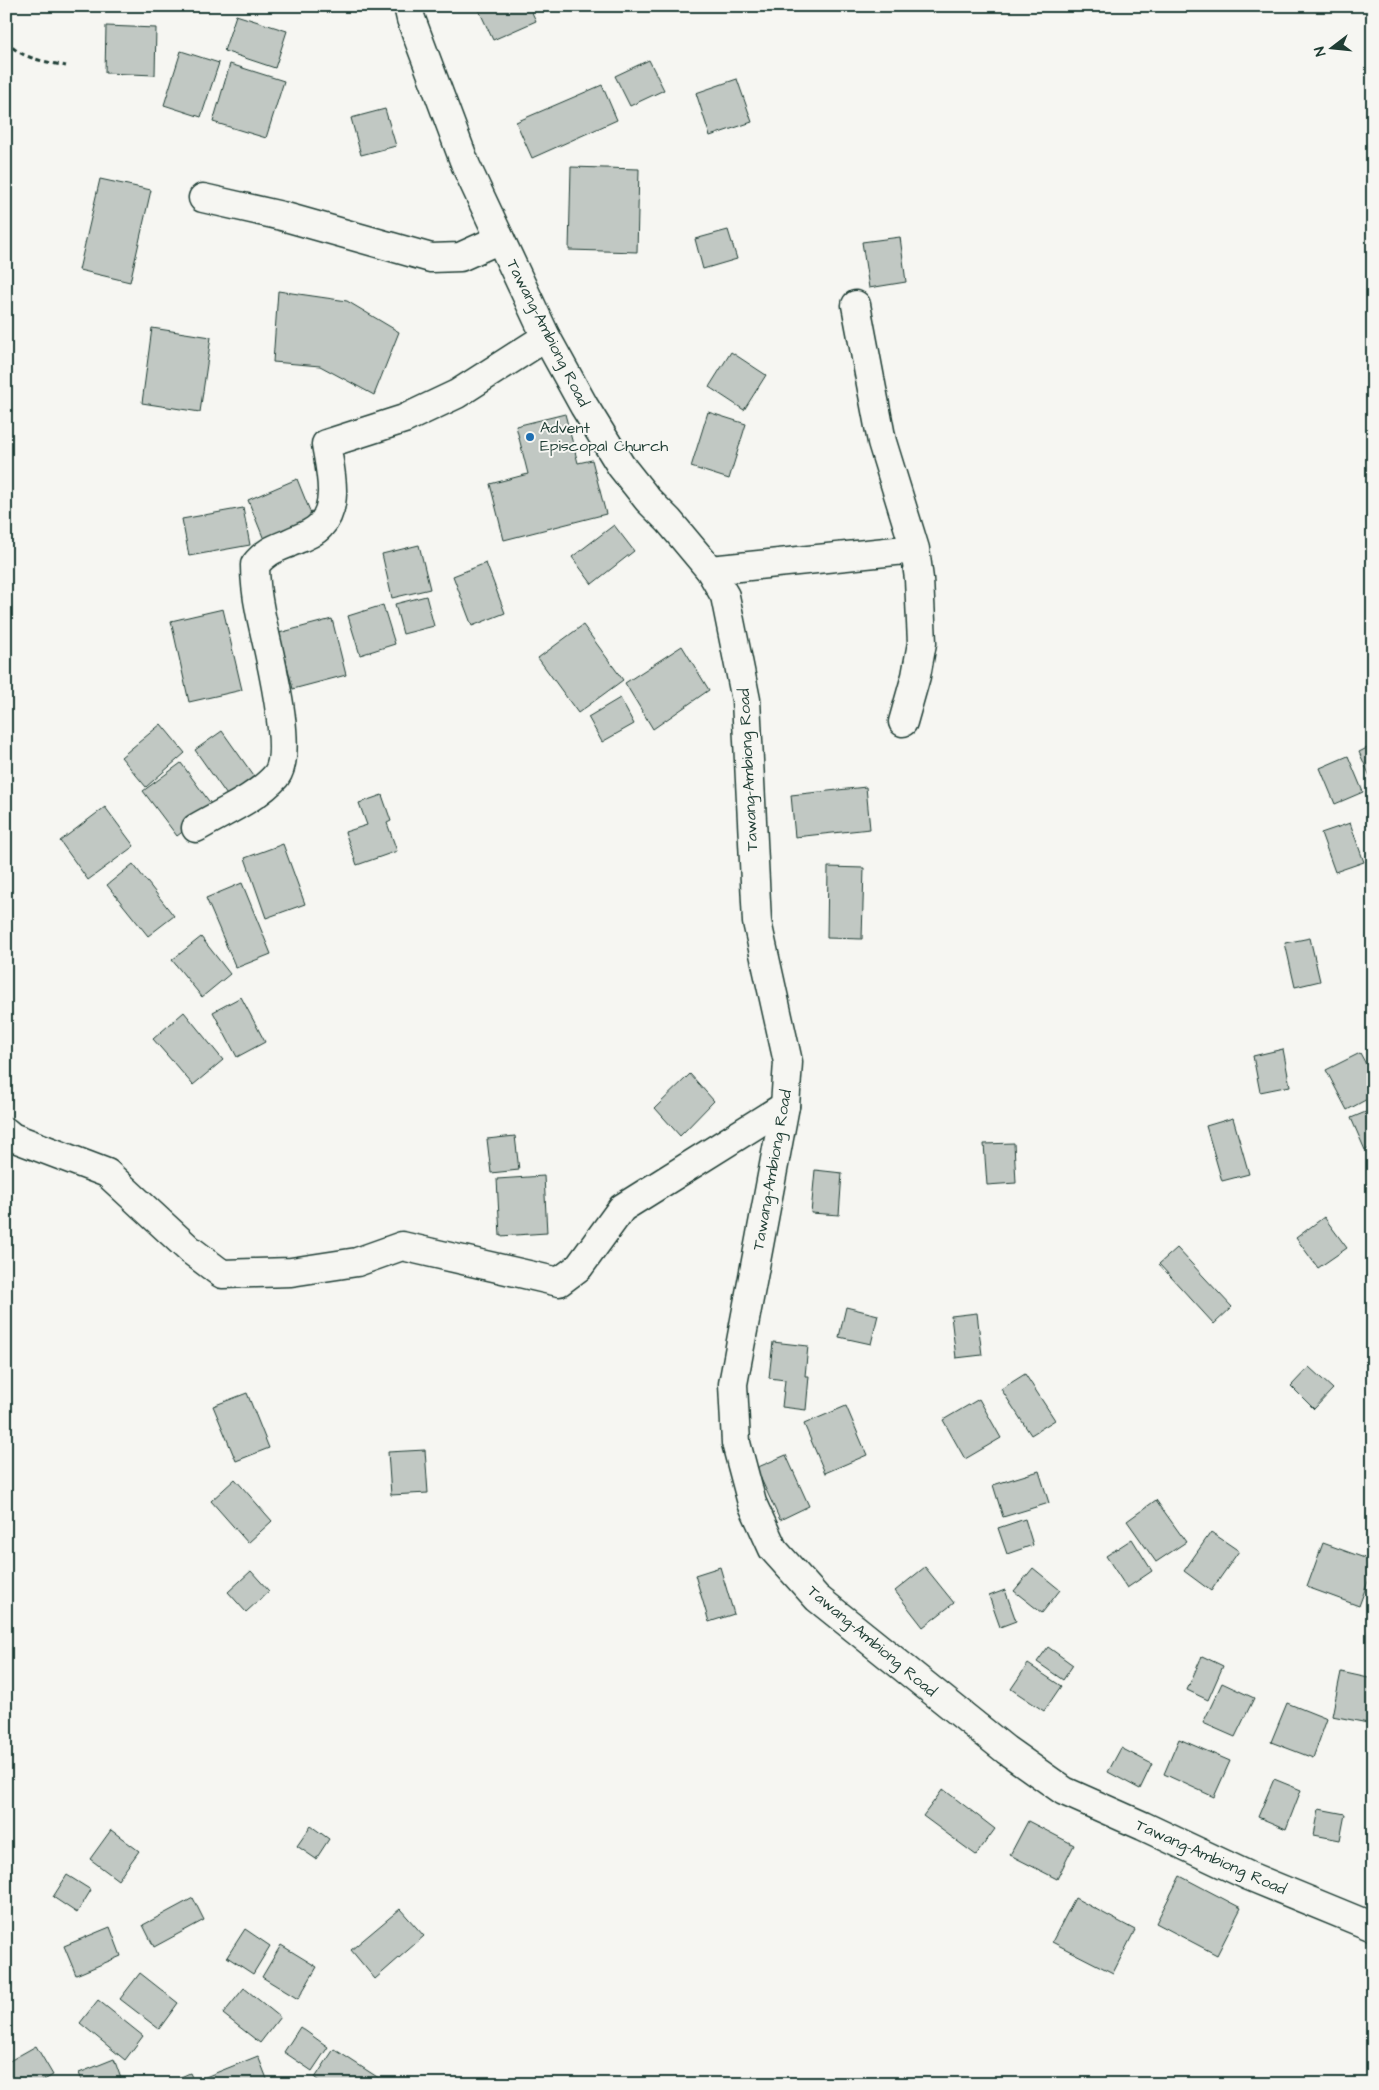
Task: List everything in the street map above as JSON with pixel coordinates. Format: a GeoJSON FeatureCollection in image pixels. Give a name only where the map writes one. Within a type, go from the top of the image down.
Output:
{"type":"FeatureCollection","features":[{"type":"Feature","properties":{"kind":"street","name":"Tawang-Ambiong Road"},"geometry":{"type":"LineString","coordinates":[[408,6],[411,19],[466,166],[546,337],[584,406],[621,466],[648,500],[669,521],[710,570],[725,596],[746,700],[757,922],[788,1062],[785,1106],[733,1384],[736,1443],[752,1504],[773,1549],[817,1598],[1006,1750],[1064,1791],[1249,1876],[1373,1926]]}},
{"type":"Feature","properties":{"kind":"street"},"geometry":{"type":"LineString","coordinates":[[203,198],[282,216],[431,258],[460,257],[500,239]]}},
{"type":"Feature","properties":{"kind":"street"},"geometry":{"type":"LineString","coordinates":[[856,305],[882,442],[914,548],[919,579],[922,643],[916,676],[903,722]]}},
{"type":"Feature","properties":{"kind":"street"},"geometry":{"type":"LineString","coordinates":[[196,828],[264,787],[277,774],[282,761],[276,684],[260,612],[254,565],[263,554],[320,527],[329,513],[332,495],[326,444],[404,419],[457,394],[546,337]]}},
{"type":"Feature","properties":{"kind":"street"},"geometry":{"type":"LineString","coordinates":[[710,570],[914,548]]}},
{"type":"Feature","properties":{"kind":"street"},"geometry":{"type":"LineString","coordinates":[[6,1132],[12,1137],[107,1173],[189,1249],[222,1274],[291,1272],[357,1262],[402,1246],[508,1272],[559,1282],[579,1267],[622,1208],[785,1106]]}},
{"type":"Feature","properties":{"kind":"path"},"geometry":{"type":"LineString","coordinates":[[6,41],[12,48],[30,58],[66,66]]}},
{"type":"Feature","properties":{"kind":"building"},"geometry":{"type":"Polygon","coordinates":[[[477,6],[529,6],[536,21],[493,40],[477,6]]]}},
{"type":"Feature","properties":{"kind":"building"},"geometry":{"type":"Polygon","coordinates":[[[236,15],[287,31],[275,68],[224,51],[236,15]]]}},
{"type":"Feature","properties":{"kind":"building"},"geometry":{"type":"Polygon","coordinates":[[[106,26],[156,28],[155,75],[105,73],[106,26]]]}},
{"type":"Feature","properties":{"kind":"building"},"geometry":{"type":"Polygon","coordinates":[[[181,51],[219,63],[201,117],[164,105],[181,51]]]}},
{"type":"Feature","properties":{"kind":"building"},"geometry":{"type":"Polygon","coordinates":[[[649,60],[664,90],[630,106],[615,76],[649,60]]]}},
{"type":"Feature","properties":{"kind":"building"},"geometry":{"type":"Polygon","coordinates":[[[230,64],[284,81],[266,138],[213,122],[230,64]]]}},
{"type":"Feature","properties":{"kind":"building"},"geometry":{"type":"Polygon","coordinates":[[[737,79],[752,122],[710,136],[696,93],[737,79]]]}},
{"type":"Feature","properties":{"kind":"building"},"geometry":{"type":"Polygon","coordinates":[[[602,85],[617,120],[532,158],[516,122],[602,85]]]}},
{"type":"Feature","properties":{"kind":"building"},"geometry":{"type":"Polygon","coordinates":[[[385,109],[396,146],[361,155],[351,118],[385,109]]]}},
{"type":"Feature","properties":{"kind":"building"},"geometry":{"type":"Polygon","coordinates":[[[571,167],[639,169],[637,252],[569,250],[571,167]]]}},
{"type":"Feature","properties":{"kind":"building"},"geometry":{"type":"Polygon","coordinates":[[[100,179],[151,190],[130,282],[79,270],[100,179]]]}},
{"type":"Feature","properties":{"kind":"building"},"geometry":{"type":"Polygon","coordinates":[[[728,230],[737,259],[703,269],[695,239],[728,230]]]}},
{"type":"Feature","properties":{"kind":"building"},"geometry":{"type":"Polygon","coordinates":[[[900,237],[906,282],[869,288],[862,242],[900,237]]]}},
{"type":"Feature","properties":{"kind":"building"},"geometry":{"type":"Polygon","coordinates":[[[278,291],[347,301],[399,332],[374,395],[320,366],[273,362],[278,291]]]}},
{"type":"Feature","properties":{"kind":"building"},"geometry":{"type":"Polygon","coordinates":[[[152,328],[211,337],[200,412],[142,403],[152,328]]]}},
{"type":"Feature","properties":{"kind":"building"},"geometry":{"type":"Polygon","coordinates":[[[731,352],[766,375],[744,410],[709,387],[731,352]]]}},
{"type":"Feature","properties":{"kind":"building"},"geometry":{"type":"Polygon","coordinates":[[[708,412],[746,424],[729,479],[691,467],[708,412]]]}},
{"type":"Feature","properties":{"kind":"building"},"geometry":{"type":"Polygon","coordinates":[[[565,414],[578,463],[592,460],[606,514],[504,540],[490,484],[528,474],[516,426],[565,414]]]}},
{"type":"Feature","properties":{"kind":"building"},"geometry":{"type":"Polygon","coordinates":[[[297,479],[314,521],[265,542],[248,500],[297,479]]]}},
{"type":"Feature","properties":{"kind":"building"},"geometry":{"type":"Polygon","coordinates":[[[243,508],[250,545],[189,556],[182,519],[243,508]]]}},
{"type":"Feature","properties":{"kind":"building"},"geometry":{"type":"Polygon","coordinates":[[[614,525],[634,551],[592,584],[572,557],[614,525]]]}},
{"type":"Feature","properties":{"kind":"building"},"geometry":{"type":"Polygon","coordinates":[[[419,545],[430,589],[392,598],[382,554],[419,545]]]}},
{"type":"Feature","properties":{"kind":"building"},"geometry":{"type":"Polygon","coordinates":[[[486,563],[505,613],[472,626],[453,576],[486,563]]]}},
{"type":"Feature","properties":{"kind":"building"},"geometry":{"type":"Polygon","coordinates":[[[426,596],[434,626],[403,634],[395,604],[426,596]]]}},
{"type":"Feature","properties":{"kind":"building"},"geometry":{"type":"Polygon","coordinates":[[[383,605],[395,644],[360,655],[348,616],[383,605]]]}},
{"type":"Feature","properties":{"kind":"building"},"geometry":{"type":"Polygon","coordinates":[[[223,609],[242,690],[189,702],[171,621],[223,609]]]}},
{"type":"Feature","properties":{"kind":"building"},"geometry":{"type":"Polygon","coordinates":[[[332,619],[346,675],[293,689],[279,633],[332,619]]]}},
{"type":"Feature","properties":{"kind":"building"},"geometry":{"type":"Polygon","coordinates":[[[583,625],[623,680],[578,713],[538,658],[583,625]]]}},
{"type":"Feature","properties":{"kind":"building"},"geometry":{"type":"Polygon","coordinates":[[[682,646],[709,690],[653,729],[625,683],[682,646]]]}},
{"type":"Feature","properties":{"kind":"building"},"geometry":{"type":"Polygon","coordinates":[[[620,698],[634,724],[602,742],[588,717],[620,698]]]}},
{"type":"Feature","properties":{"kind":"building"},"geometry":{"type":"Polygon","coordinates":[[[161,724],[185,753],[146,787],[121,757],[161,724]]]}},
{"type":"Feature","properties":{"kind":"building"},"geometry":{"type":"Polygon","coordinates":[[[222,731],[256,779],[229,798],[195,750],[222,731]]]}},
{"type":"Feature","properties":{"kind":"building"},"geometry":{"type":"Polygon","coordinates":[[[1373,745],[1373,783],[1359,752],[1373,745]]]}},
{"type":"Feature","properties":{"kind":"building"},"geometry":{"type":"Polygon","coordinates":[[[1348,756],[1363,792],[1335,804],[1320,768],[1348,756]]]}},
{"type":"Feature","properties":{"kind":"building"},"geometry":{"type":"Polygon","coordinates":[[[181,763],[214,808],[177,836],[143,791],[181,763]]]}},
{"type":"Feature","properties":{"kind":"building"},"geometry":{"type":"Polygon","coordinates":[[[866,787],[870,829],[795,837],[791,795],[866,787]]]}},
{"type":"Feature","properties":{"kind":"building"},"geometry":{"type":"Polygon","coordinates":[[[382,795],[391,821],[387,823],[397,851],[357,865],[345,832],[367,825],[359,803],[382,795]]]}},
{"type":"Feature","properties":{"kind":"building"},"geometry":{"type":"Polygon","coordinates":[[[105,807],[134,846],[88,880],[60,841],[105,807]]]}},
{"type":"Feature","properties":{"kind":"building"},"geometry":{"type":"Polygon","coordinates":[[[1350,823],[1364,862],[1335,872],[1321,833],[1350,823]]]}},
{"type":"Feature","properties":{"kind":"building"},"geometry":{"type":"Polygon","coordinates":[[[283,844],[305,904],[266,918],[245,858],[283,844]]]}},
{"type":"Feature","properties":{"kind":"building"},"geometry":{"type":"Polygon","coordinates":[[[133,864],[174,916],[148,936],[107,885],[133,864]]]}},
{"type":"Feature","properties":{"kind":"building"},"geometry":{"type":"Polygon","coordinates":[[[828,867],[864,868],[862,939],[827,938],[828,867]]]}},
{"type":"Feature","properties":{"kind":"building"},"geometry":{"type":"Polygon","coordinates":[[[242,883],[271,954],[236,968],[206,898],[242,883]]]}},
{"type":"Feature","properties":{"kind":"building"},"geometry":{"type":"Polygon","coordinates":[[[201,937],[230,974],[202,997],[172,960],[201,937]]]}},
{"type":"Feature","properties":{"kind":"building"},"geometry":{"type":"Polygon","coordinates":[[[1310,938],[1320,981],[1295,987],[1285,943],[1310,938]]]}},
{"type":"Feature","properties":{"kind":"building"},"geometry":{"type":"Polygon","coordinates":[[[241,997],[265,1042],[237,1057],[213,1012],[241,997]]]}},
{"type":"Feature","properties":{"kind":"building"},"geometry":{"type":"Polygon","coordinates":[[[184,1012],[223,1060],[193,1085],[153,1039],[184,1012]]]}},
{"type":"Feature","properties":{"kind":"building"},"geometry":{"type":"Polygon","coordinates":[[[1283,1049],[1290,1086],[1260,1092],[1253,1056],[1283,1049]]]}},
{"type":"Feature","properties":{"kind":"building"},"geometry":{"type":"Polygon","coordinates":[[[1360,1053],[1373,1077],[1373,1096],[1347,1110],[1326,1070],[1360,1053]]]}},
{"type":"Feature","properties":{"kind":"building"},"geometry":{"type":"Polygon","coordinates":[[[690,1074],[714,1101],[680,1136],[655,1108],[690,1074]]]}},
{"type":"Feature","properties":{"kind":"building"},"geometry":{"type":"Polygon","coordinates":[[[1373,1109],[1373,1147],[1365,1150],[1351,1118],[1373,1109]]]}},
{"type":"Feature","properties":{"kind":"building"},"geometry":{"type":"Polygon","coordinates":[[[1233,1118],[1249,1174],[1222,1181],[1206,1126],[1233,1118]]]}},
{"type":"Feature","properties":{"kind":"building"},"geometry":{"type":"Polygon","coordinates":[[[515,1136],[519,1170],[491,1173],[487,1139],[515,1136]]]}},
{"type":"Feature","properties":{"kind":"building"},"geometry":{"type":"Polygon","coordinates":[[[1014,1143],[1016,1183],[987,1185],[984,1144],[1014,1143]]]}},
{"type":"Feature","properties":{"kind":"building"},"geometry":{"type":"Polygon","coordinates":[[[815,1170],[842,1173],[839,1215],[811,1213],[815,1170]]]}},
{"type":"Feature","properties":{"kind":"building"},"geometry":{"type":"Polygon","coordinates":[[[544,1176],[547,1233],[500,1236],[497,1179],[544,1176]]]}},
{"type":"Feature","properties":{"kind":"building"},"geometry":{"type":"Polygon","coordinates":[[[1324,1217],[1347,1248],[1318,1268],[1296,1238],[1324,1217]]]}},
{"type":"Feature","properties":{"kind":"building"},"geometry":{"type":"Polygon","coordinates":[[[1177,1248],[1232,1307],[1214,1324],[1159,1264],[1177,1248]]]}},
{"type":"Feature","properties":{"kind":"building"},"geometry":{"type":"Polygon","coordinates":[[[846,1307],[878,1315],[871,1344],[839,1337],[846,1307]]]}},
{"type":"Feature","properties":{"kind":"building"},"geometry":{"type":"Polygon","coordinates":[[[977,1313],[982,1355],[956,1358],[951,1316],[977,1313]]]}},
{"type":"Feature","properties":{"kind":"building"},"geometry":{"type":"Polygon","coordinates":[[[773,1342],[808,1346],[805,1376],[809,1376],[806,1410],[782,1407],[785,1380],[769,1378],[773,1342]]]}},
{"type":"Feature","properties":{"kind":"building"},"geometry":{"type":"Polygon","coordinates":[[[1309,1367],[1333,1389],[1314,1409],[1291,1386],[1309,1367]]]}},
{"type":"Feature","properties":{"kind":"building"},"geometry":{"type":"Polygon","coordinates":[[[1025,1374],[1055,1420],[1031,1435],[1001,1389],[1025,1374]]]}},
{"type":"Feature","properties":{"kind":"building"},"geometry":{"type":"Polygon","coordinates":[[[247,1393],[269,1448],[236,1461],[213,1406],[247,1393]]]}},
{"type":"Feature","properties":{"kind":"building"},"geometry":{"type":"Polygon","coordinates":[[[979,1399],[1001,1438],[965,1459],[943,1420],[979,1399]]]}},
{"type":"Feature","properties":{"kind":"building"},"geometry":{"type":"Polygon","coordinates":[[[846,1406],[867,1455],[825,1473],[804,1424],[846,1406]]]}},
{"type":"Feature","properties":{"kind":"building"},"geometry":{"type":"Polygon","coordinates":[[[425,1450],[428,1493],[391,1495],[388,1452],[425,1450]]]}},
{"type":"Feature","properties":{"kind":"building"},"geometry":{"type":"Polygon","coordinates":[[[786,1455],[809,1506],[780,1520],[756,1468],[786,1455]]]}},
{"type":"Feature","properties":{"kind":"building"},"geometry":{"type":"Polygon","coordinates":[[[1039,1471],[1049,1503],[1003,1517],[993,1485],[1039,1471]]]}},
{"type":"Feature","properties":{"kind":"building"},"geometry":{"type":"Polygon","coordinates":[[[235,1479],[272,1521],[248,1543],[211,1501],[235,1479]]]}},
{"type":"Feature","properties":{"kind":"building"},"geometry":{"type":"Polygon","coordinates":[[[1156,1500],[1186,1542],[1156,1562],[1127,1521],[1156,1500]]]}},
{"type":"Feature","properties":{"kind":"building"},"geometry":{"type":"Polygon","coordinates":[[[1025,1519],[1033,1545],[1007,1554],[998,1528],[1025,1519]]]}},
{"type":"Feature","properties":{"kind":"building"},"geometry":{"type":"Polygon","coordinates":[[[1211,1532],[1239,1551],[1211,1591],[1184,1571],[1211,1532]]]}},
{"type":"Feature","properties":{"kind":"building"},"geometry":{"type":"Polygon","coordinates":[[[1132,1539],[1152,1571],[1127,1588],[1106,1556],[1132,1539]]]}},
{"type":"Feature","properties":{"kind":"building"},"geometry":{"type":"Polygon","coordinates":[[[1323,1543],[1373,1561],[1373,1568],[1359,1606],[1307,1587],[1323,1543]]]}},
{"type":"Feature","properties":{"kind":"building"},"geometry":{"type":"Polygon","coordinates":[[[720,1567],[734,1614],[709,1622],[695,1575],[720,1567]]]}},
{"type":"Feature","properties":{"kind":"building"},"geometry":{"type":"Polygon","coordinates":[[[925,1567],[954,1603],[923,1627],[895,1591],[925,1567]]]}},
{"type":"Feature","properties":{"kind":"building"},"geometry":{"type":"Polygon","coordinates":[[[1033,1568],[1060,1590],[1042,1613],[1014,1591],[1033,1568]]]}},
{"type":"Feature","properties":{"kind":"building"},"geometry":{"type":"Polygon","coordinates":[[[251,1571],[269,1591],[246,1612],[228,1592],[251,1571]]]}},
{"type":"Feature","properties":{"kind":"building"},"geometry":{"type":"Polygon","coordinates":[[[1005,1590],[1016,1621],[1000,1627],[989,1596],[1005,1590]]]}},
{"type":"Feature","properties":{"kind":"building"},"geometry":{"type":"Polygon","coordinates":[[[1048,1647],[1073,1665],[1063,1680],[1037,1662],[1048,1647]]]}},
{"type":"Feature","properties":{"kind":"building"},"geometry":{"type":"Polygon","coordinates":[[[1202,1656],[1223,1666],[1208,1700],[1187,1690],[1202,1656]]]}},
{"type":"Feature","properties":{"kind":"building"},"geometry":{"type":"Polygon","coordinates":[[[1028,1664],[1061,1686],[1044,1711],[1011,1689],[1028,1664]]]}},
{"type":"Feature","properties":{"kind":"building"},"geometry":{"type":"Polygon","coordinates":[[[1341,1672],[1373,1679],[1373,1724],[1332,1716],[1341,1672]]]}},
{"type":"Feature","properties":{"kind":"building"},"geometry":{"type":"Polygon","coordinates":[[[1222,1683],[1254,1698],[1235,1737],[1203,1723],[1222,1683]]]}},
{"type":"Feature","properties":{"kind":"building"},"geometry":{"type":"Polygon","coordinates":[[[1287,1703],[1327,1719],[1313,1758],[1271,1742],[1287,1703]]]}},
{"type":"Feature","properties":{"kind":"building"},"geometry":{"type":"Polygon","coordinates":[[[1179,1739],[1230,1761],[1214,1797],[1164,1774],[1179,1739]]]}},
{"type":"Feature","properties":{"kind":"building"},"geometry":{"type":"Polygon","coordinates":[[[1121,1748],[1152,1764],[1140,1789],[1108,1772],[1121,1748]]]}},
{"type":"Feature","properties":{"kind":"building"},"geometry":{"type":"Polygon","coordinates":[[[1274,1779],[1301,1790],[1286,1829],[1258,1817],[1274,1779]]]}},
{"type":"Feature","properties":{"kind":"building"},"geometry":{"type":"Polygon","coordinates":[[[943,1789],[995,1829],[976,1855],[923,1816],[943,1789]]]}},
{"type":"Feature","properties":{"kind":"building"},"geometry":{"type":"Polygon","coordinates":[[[1319,1809],[1345,1814],[1340,1840],[1314,1835],[1319,1809]]]}},
{"type":"Feature","properties":{"kind":"building"},"geometry":{"type":"Polygon","coordinates":[[[1028,1821],[1074,1845],[1057,1879],[1010,1855],[1028,1821]]]}},
{"type":"Feature","properties":{"kind":"building"},"geometry":{"type":"Polygon","coordinates":[[[311,1826],[329,1839],[316,1859],[297,1846],[311,1826]]]}},
{"type":"Feature","properties":{"kind":"building"},"geometry":{"type":"Polygon","coordinates":[[[111,1830],[139,1851],[118,1880],[90,1859],[111,1830]]]}},
{"type":"Feature","properties":{"kind":"building"},"geometry":{"type":"Polygon","coordinates":[[[67,1875],[91,1890],[77,1913],[53,1897],[67,1875]]]}},
{"type":"Feature","properties":{"kind":"building"},"geometry":{"type":"Polygon","coordinates":[[[1180,1876],[1241,1908],[1217,1955],[1156,1923],[1180,1876]]]}},
{"type":"Feature","properties":{"kind":"building"},"geometry":{"type":"Polygon","coordinates":[[[193,1898],[204,1920],[154,1947],[143,1925],[193,1898]]]}},
{"type":"Feature","properties":{"kind":"building"},"geometry":{"type":"Polygon","coordinates":[[[1075,1898],[1135,1930],[1113,1973],[1052,1942],[1075,1898]]]}},
{"type":"Feature","properties":{"kind":"building"},"geometry":{"type":"Polygon","coordinates":[[[400,1909],[424,1936],[375,1979],[351,1950],[400,1909]]]}},
{"type":"Feature","properties":{"kind":"building"},"geometry":{"type":"Polygon","coordinates":[[[110,1927],[121,1956],[76,1975],[64,1946],[110,1927]]]}},
{"type":"Feature","properties":{"kind":"building"},"geometry":{"type":"Polygon","coordinates":[[[245,1929],[270,1946],[253,1974],[227,1957],[245,1929]]]}},
{"type":"Feature","properties":{"kind":"building"},"geometry":{"type":"Polygon","coordinates":[[[281,1945],[317,1967],[298,1999],[262,1977],[281,1945]]]}},
{"type":"Feature","properties":{"kind":"building"},"geometry":{"type":"Polygon","coordinates":[[[140,1973],[178,2003],[159,2029],[120,1999],[140,1973]]]}},
{"type":"Feature","properties":{"kind":"building"},"geometry":{"type":"Polygon","coordinates":[[[244,1988],[280,2017],[260,2043],[223,2014],[244,1988]]]}},
{"type":"Feature","properties":{"kind":"building"},"geometry":{"type":"Polygon","coordinates":[[[98,2000],[143,2036],[125,2060],[80,2023],[98,2000]]]}},
{"type":"Feature","properties":{"kind":"building"},"geometry":{"type":"Polygon","coordinates":[[[300,2027],[328,2047],[312,2071],[284,2052],[300,2027]]]}},
{"type":"Feature","properties":{"kind":"building"},"geometry":{"type":"Polygon","coordinates":[[[36,2046],[53,2075],[37,2084],[10,2084],[6,2077],[6,2063],[36,2046]]]}},
{"type":"Feature","properties":{"kind":"building"},"geometry":{"type":"Polygon","coordinates":[[[334,2049],[388,2084],[323,2084],[315,2078],[334,2049]]]}},
{"type":"Feature","properties":{"kind":"building"},"geometry":{"type":"Polygon","coordinates":[[[258,2056],[269,2084],[205,2084],[203,2078],[258,2056]]]}},
{"type":"Feature","properties":{"kind":"building"},"geometry":{"type":"Polygon","coordinates":[[[114,2059],[123,2084],[83,2084],[79,2073],[114,2059]]]}},
{"type":"Feature","properties":{"kind":"building"},"geometry":{"type":"Polygon","coordinates":[[[190,2073],[195,2084],[165,2084],[190,2073]]]}},
{"type":"Feature","properties":{"kind":"place","name":"Advent Episcopal Church"},"geometry":{"type":"Point","coordinates":[530,437]}}]}
